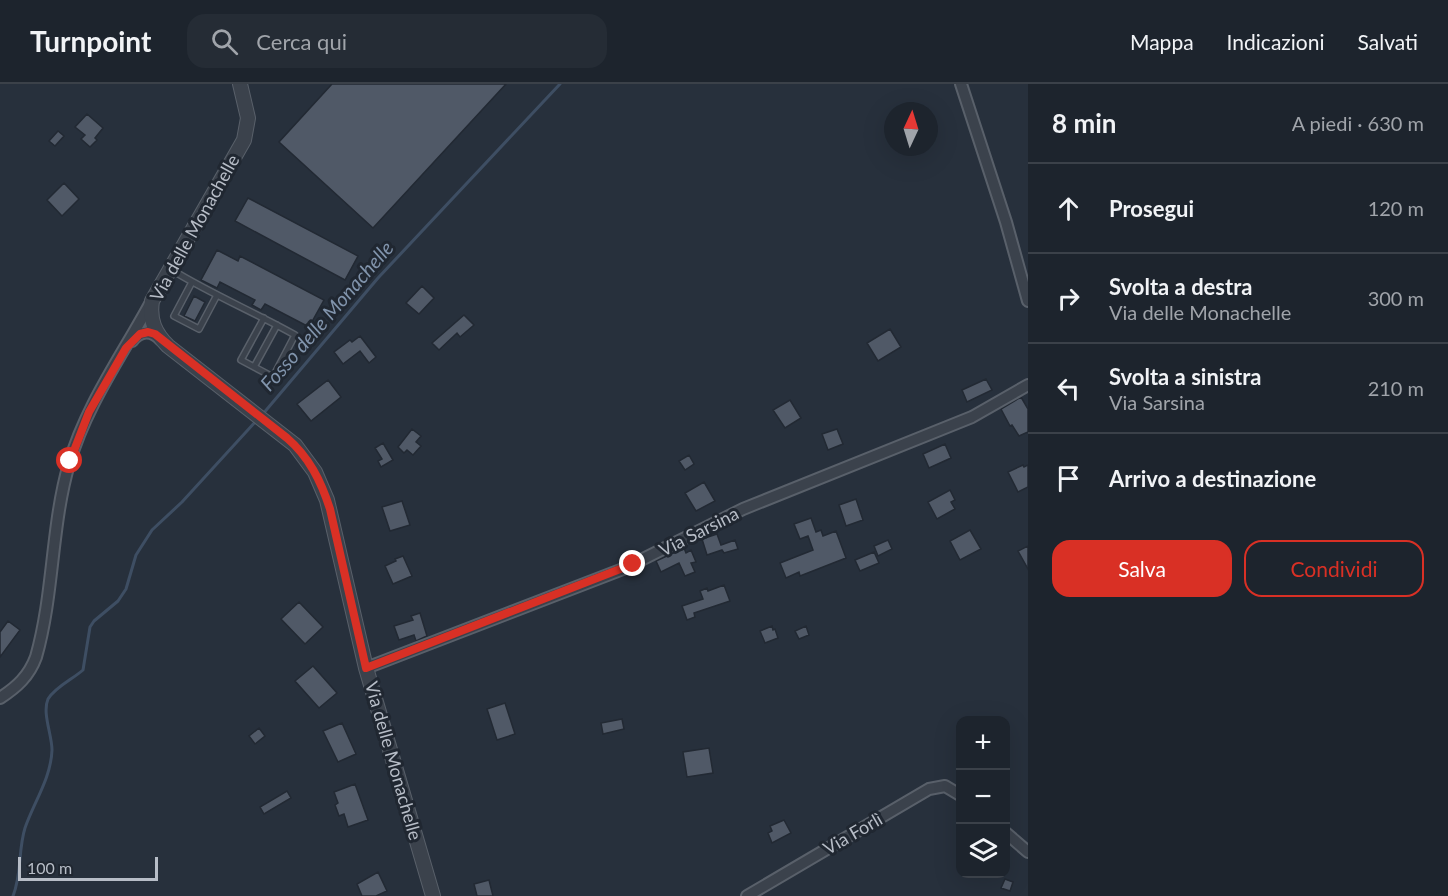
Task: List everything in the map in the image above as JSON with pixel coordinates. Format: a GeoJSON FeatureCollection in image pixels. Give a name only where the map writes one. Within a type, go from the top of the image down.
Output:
{"type":"FeatureCollection","features":[{"type":"Feature","properties":{"kind":"street","name":"Via delle Monachelle"},"geometry":{"type":"LineString","coordinates":[[240,84],[248,118],[244,140],[152,301],[152,325],[166,344],[265,420],[300,450],[321,484],[331,515],[366,668],[432,895]]}},
{"type":"Feature","properties":{"kind":"street"},"geometry":{"type":"LineString","coordinates":[[962,84],[1006,222],[1028,301]]}},
{"type":"Feature","properties":{"kind":"street"},"geometry":{"type":"LineString","coordinates":[[0,698],[21,682],[34,662],[40,637],[62,491],[70,461],[89,412],[152,301]]}},
{"type":"Feature","properties":{"kind":"street"},"geometry":{"type":"LineString","coordinates":[[126,348],[135,337],[144,332],[155,334],[166,344]]}},
{"type":"Feature","properties":{"kind":"street","name":"Via Sarsina"},"geometry":{"type":"LineString","coordinates":[[366,668],[633,564],[743,509],[965,420],[1028,385]]}},
{"type":"Feature","properties":{"kind":"street","name":"Via Forlì"},"geometry":{"type":"LineString","coordinates":[[747,896],[929,789],[945,786],[956,793]]}},
{"type":"Feature","properties":{"kind":"street"},"geometry":{"type":"LineString","coordinates":[[1010,837],[1028,852]]}},
{"type":"Feature","properties":{"kind":"lane"},"geometry":{"type":"LineString","coordinates":[[170,269],[295,334],[273,376],[241,360],[264,318]]}},
{"type":"Feature","properties":{"kind":"lane"},"geometry":{"type":"LineString","coordinates":[[192,282],[174,316],[199,329],[217,295]]}},
{"type":"Feature","properties":{"kind":"lane"},"geometry":{"type":"LineString","coordinates":[[254,367],[276,325]]}},
{"type":"Feature","properties":{"kind":"building"},"geometry":{"type":"Polygon","coordinates":[[[332,84],[506,84],[373,228],[279,142],[332,84]]]}},
{"type":"Feature","properties":{"kind":"building"},"geometry":{"type":"Polygon","coordinates":[[[87,114],[103,128],[95,138],[97,140],[90,147],[81,139],[85,135],[75,127],[87,114]]]}},
{"type":"Feature","properties":{"kind":"building"},"geometry":{"type":"Polygon","coordinates":[[[58,131],[64,136],[55,146],[49,141],[58,131]]]}},
{"type":"Feature","properties":{"kind":"building"},"geometry":{"type":"Polygon","coordinates":[[[64,183],[79,199],[62,216],[47,200],[64,183]]]}},
{"type":"Feature","properties":{"kind":"building"},"geometry":{"type":"Polygon","coordinates":[[[248,198],[358,256],[345,280],[235,221],[248,198]]]}},
{"type":"Feature","properties":{"kind":"building"},"geometry":{"type":"Polygon","coordinates":[[[217,250],[238,261],[240,256],[324,300],[309,327],[265,304],[261,310],[252,305],[255,300],[220,282],[217,288],[201,280],[217,250]]]}},
{"type":"Feature","properties":{"kind":"building"},"geometry":{"type":"Polygon","coordinates":[[[422,286],[434,298],[419,314],[406,303],[422,286]]]}},
{"type":"Feature","properties":{"kind":"building"},"geometry":{"type":"Polygon","coordinates":[[[194,296],[205,302],[195,321],[184,316],[194,296]]]}},
{"type":"Feature","properties":{"kind":"building"},"geometry":{"type":"Polygon","coordinates":[[[464,315],[474,325],[460,337],[457,333],[439,350],[432,343],[464,315]]]}},
{"type":"Feature","properties":{"kind":"building"},"geometry":{"type":"Polygon","coordinates":[[[890,329],[901,347],[878,361],[867,343],[890,329]]]}},
{"type":"Feature","properties":{"kind":"building"},"geometry":{"type":"Polygon","coordinates":[[[360,336],[376,357],[369,363],[360,351],[343,364],[334,352],[350,340],[352,342],[360,336]]]}},
{"type":"Feature","properties":{"kind":"building"},"geometry":{"type":"Polygon","coordinates":[[[986,379],[992,390],[967,402],[962,390],[986,379]]]}},
{"type":"Feature","properties":{"kind":"building"},"geometry":{"type":"Polygon","coordinates":[[[328,380],[341,397],[311,421],[297,404],[328,380]]]}},
{"type":"Feature","properties":{"kind":"building"},"geometry":{"type":"Polygon","coordinates":[[[1021,397],[1028,409],[1028,432],[1019,436],[1012,425],[1010,426],[1001,409],[1021,397]]]}},
{"type":"Feature","properties":{"kind":"building"},"geometry":{"type":"Polygon","coordinates":[[[790,400],[801,418],[785,428],[773,410],[790,400]]]}},
{"type":"Feature","properties":{"kind":"building"},"geometry":{"type":"Polygon","coordinates":[[[412,429],[421,436],[416,442],[421,446],[413,455],[407,450],[404,453],[398,447],[412,429]]]}},
{"type":"Feature","properties":{"kind":"building"},"geometry":{"type":"Polygon","coordinates":[[[837,429],[843,444],[828,450],[822,434],[837,429]]]}},
{"type":"Feature","properties":{"kind":"building"},"geometry":{"type":"Polygon","coordinates":[[[383,443],[393,460],[381,467],[378,461],[382,459],[375,448],[383,443]]]}},
{"type":"Feature","properties":{"kind":"building"},"geometry":{"type":"Polygon","coordinates":[[[945,444],[951,458],[929,468],[923,454],[945,444]]]}},
{"type":"Feature","properties":{"kind":"building"},"geometry":{"type":"Polygon","coordinates":[[[689,455],[694,464],[685,470],[679,461],[689,455]]]}},
{"type":"Feature","properties":{"kind":"building"},"geometry":{"type":"Polygon","coordinates":[[[1023,465],[1024,467],[1028,465],[1028,487],[1018,492],[1008,472],[1023,465]]]}},
{"type":"Feature","properties":{"kind":"building"},"geometry":{"type":"Polygon","coordinates":[[[704,482],[715,501],[696,511],[685,493],[704,482]]]}},
{"type":"Feature","properties":{"kind":"building"},"geometry":{"type":"Polygon","coordinates":[[[950,490],[955,500],[951,502],[955,509],[937,519],[928,502],[950,490]]]}},
{"type":"Feature","properties":{"kind":"building"},"geometry":{"type":"Polygon","coordinates":[[[856,499],[863,520],[846,526],[839,505],[856,499]]]}},
{"type":"Feature","properties":{"kind":"building"},"geometry":{"type":"Polygon","coordinates":[[[402,501],[410,525],[390,531],[382,507],[402,501]]]}},
{"type":"Feature","properties":{"kind":"building"},"geometry":{"type":"Polygon","coordinates":[[[811,518],[816,532],[821,530],[823,536],[836,531],[846,558],[800,576],[799,572],[786,578],[780,563],[813,550],[808,536],[800,539],[794,524],[811,518]]]}},
{"type":"Feature","properties":{"kind":"building"},"geometry":{"type":"Polygon","coordinates":[[[970,530],[981,549],[960,560],[950,541],[970,530]]]}},
{"type":"Feature","properties":{"kind":"building"},"geometry":{"type":"Polygon","coordinates":[[[717,534],[721,545],[735,540],[738,549],[724,553],[722,550],[707,555],[702,539],[717,534]]]}},
{"type":"Feature","properties":{"kind":"building"},"geometry":{"type":"Polygon","coordinates":[[[888,540],[892,549],[878,556],[874,546],[888,540]]]}},
{"type":"Feature","properties":{"kind":"building"},"geometry":{"type":"Polygon","coordinates":[[[1028,546],[1028,569],[1018,551],[1028,546]]]}},
{"type":"Feature","properties":{"kind":"building"},"geometry":{"type":"Polygon","coordinates":[[[684,548],[686,553],[691,550],[696,562],[691,563],[695,572],[685,576],[679,563],[661,572],[656,561],[684,548]]]}},
{"type":"Feature","properties":{"kind":"building"},"geometry":{"type":"Polygon","coordinates":[[[874,552],[879,563],[860,571],[855,560],[874,552]]]}},
{"type":"Feature","properties":{"kind":"building"},"geometry":{"type":"Polygon","coordinates":[[[403,556],[412,576],[393,584],[385,566],[403,556]]]}},
{"type":"Feature","properties":{"kind":"building"},"geometry":{"type":"Polygon","coordinates":[[[724,585],[730,601],[694,613],[695,617],[687,620],[682,606],[703,599],[700,591],[707,588],[708,591],[724,585]]]}},
{"type":"Feature","properties":{"kind":"building"},"geometry":{"type":"Polygon","coordinates":[[[299,602],[323,627],[305,644],[281,619],[299,602]]]}},
{"type":"Feature","properties":{"kind":"building"},"geometry":{"type":"Polygon","coordinates":[[[420,613],[427,636],[416,641],[414,635],[399,640],[394,626],[413,620],[411,616],[420,613]]]}},
{"type":"Feature","properties":{"kind":"building"},"geometry":{"type":"Polygon","coordinates":[[[8,621],[20,630],[0,657],[0,632],[8,621]]]}},
{"type":"Feature","properties":{"kind":"building"},"geometry":{"type":"Polygon","coordinates":[[[772,626],[778,638],[765,643],[760,631],[772,626]]]}},
{"type":"Feature","properties":{"kind":"building"},"geometry":{"type":"Polygon","coordinates":[[[806,626],[809,635],[799,639],[795,631],[806,626]]]}},
{"type":"Feature","properties":{"kind":"building"},"geometry":{"type":"Polygon","coordinates":[[[313,666],[337,693],[319,708],[295,681],[313,666]]]}},
{"type":"Feature","properties":{"kind":"building"},"geometry":{"type":"Polygon","coordinates":[[[505,703],[515,734],[497,740],[487,709],[505,703]]]}},
{"type":"Feature","properties":{"kind":"building"},"geometry":{"type":"Polygon","coordinates":[[[622,719],[624,729],[603,734],[601,723],[622,719]]]}},
{"type":"Feature","properties":{"kind":"building"},"geometry":{"type":"Polygon","coordinates":[[[342,723],[356,754],[338,762],[323,731],[342,723]]]}},
{"type":"Feature","properties":{"kind":"building"},"geometry":{"type":"Polygon","coordinates":[[[259,728],[265,736],[255,744],[249,736],[259,728]]]}},
{"type":"Feature","properties":{"kind":"building"},"geometry":{"type":"Polygon","coordinates":[[[709,748],[713,773],[687,777],[683,752],[709,748]]]}},
{"type":"Feature","properties":{"kind":"building"},"geometry":{"type":"Polygon","coordinates":[[[355,784],[368,820],[348,827],[344,814],[339,816],[334,792],[355,784]]]}},
{"type":"Feature","properties":{"kind":"building"},"geometry":{"type":"Polygon","coordinates":[[[287,791],[291,798],[264,814],[260,807],[287,791]]]}},
{"type":"Feature","properties":{"kind":"building"},"geometry":{"type":"Polygon","coordinates":[[[784,820],[791,833],[772,843],[768,833],[772,831],[770,826],[784,820]]]}},
{"type":"Feature","properties":{"kind":"building"},"geometry":{"type":"Polygon","coordinates":[[[378,872],[387,891],[376,896],[362,896],[357,884],[378,872]]]}},
{"type":"Feature","properties":{"kind":"building"},"geometry":{"type":"Polygon","coordinates":[[[1005,879],[1013,882],[1010,891],[1001,888],[1005,879]]]}},
{"type":"Feature","properties":{"kind":"building"},"geometry":{"type":"Polygon","coordinates":[[[489,880],[493,896],[477,896],[474,884],[489,880]]]}},
{"type":"Feature","properties":{"kind":"waterway","name":"Fosso delle Monachelle"},"geometry":{"type":"LineString","coordinates":[[262,415],[378,278],[560,84]]}},
{"type":"Feature","properties":{"kind":"waterway","name":"Fosso delle Monachelle"},"geometry":{"type":"LineString","coordinates":[[13,896],[18,879],[25,828],[51,760],[52,744],[46,711],[48,699],[83,670],[90,627],[118,601],[126,589],[136,555],[152,530],[182,502],[257,420]]}},
{"type":"Feature","properties":{"kind":"route"},"geometry":{"type":"LineString","coordinates":[[70,461],[89,412],[126,348],[135,337],[144,332],[155,334],[265,420],[305,456],[321,484],[330,509],[366,668],[633,564]]}}]}
